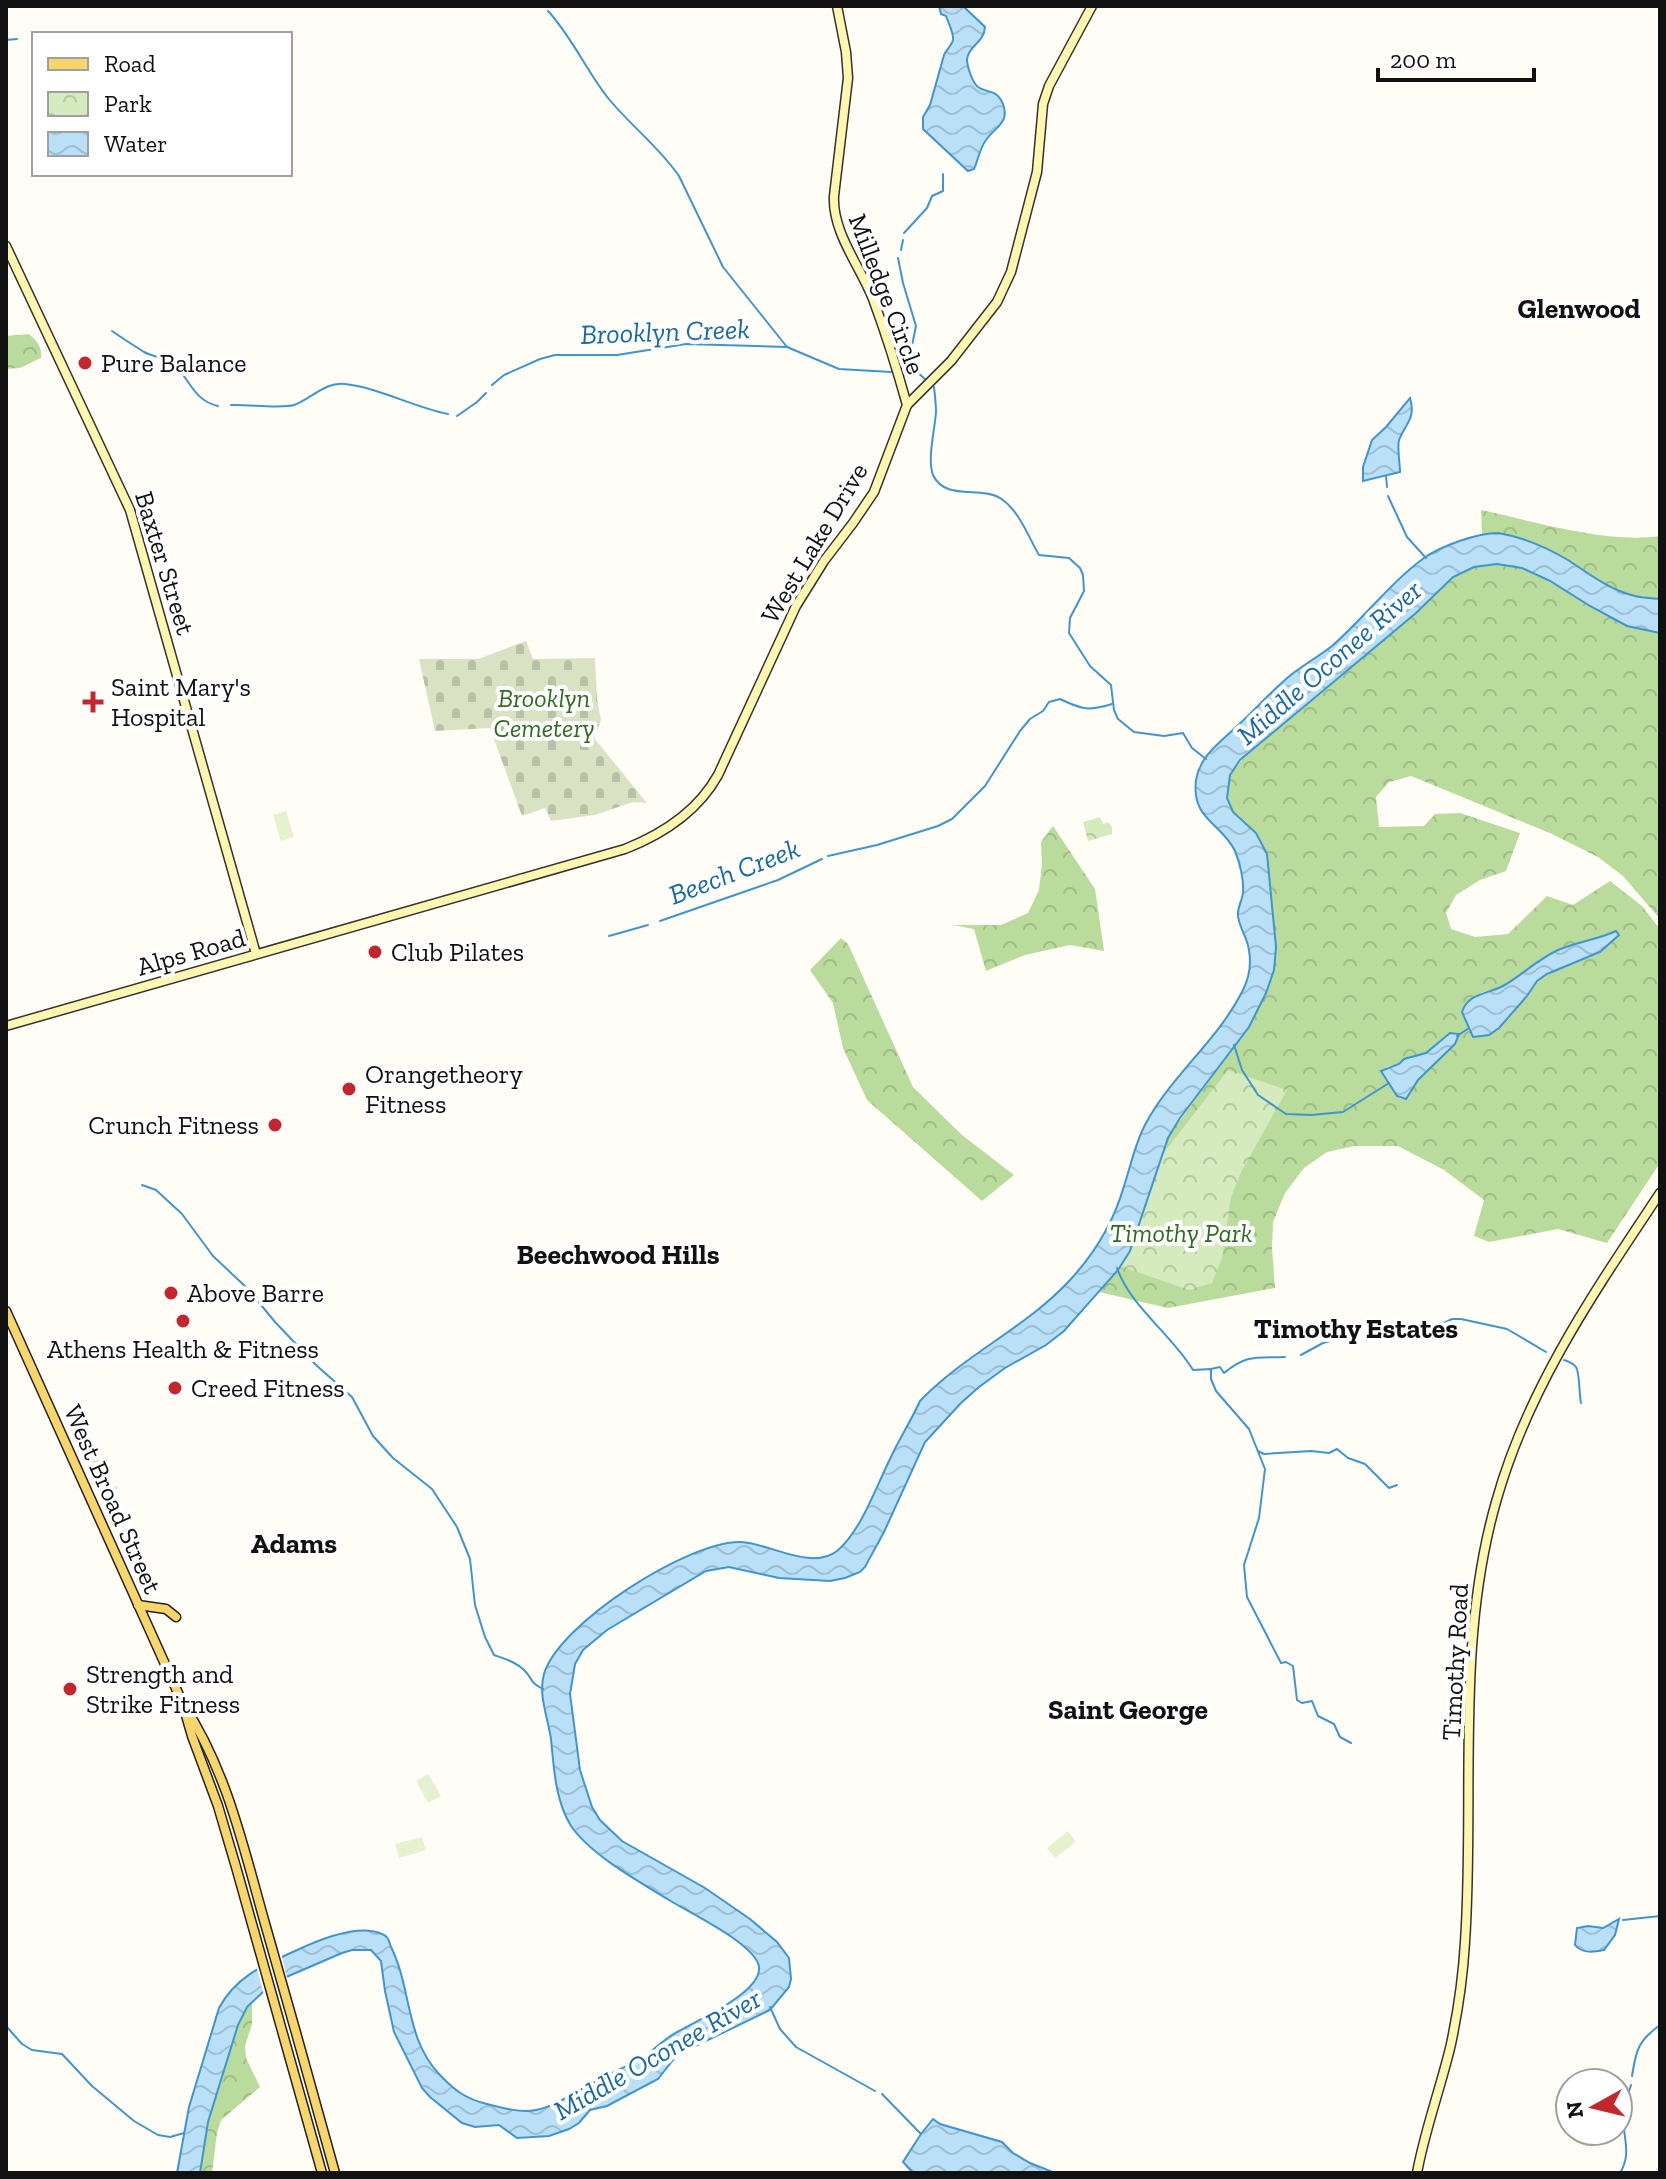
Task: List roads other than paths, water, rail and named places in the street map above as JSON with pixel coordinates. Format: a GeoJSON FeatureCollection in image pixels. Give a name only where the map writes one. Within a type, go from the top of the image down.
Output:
{"type":"FeatureCollection","features":[{"type":"Feature","properties":{"kind":"main road","name":"Milledge Circle"},"geometry":{"type":"LineString","coordinates":[[837,6],[848,78],[834,211],[872,299],[907,405]]}},
{"type":"Feature","properties":{"kind":"main road","name":"West Lake Drive"},"geometry":{"type":"LineString","coordinates":[[388,917],[625,849],[651,837],[692,809],[706,794],[718,775],[796,606],[874,492],[907,405],[951,361],[997,302],[1011,272],[1037,172],[1043,104],[1049,86],[1092,6]]}},
{"type":"Feature","properties":{"kind":"main road","name":"Baxter Street"},"geometry":{"type":"LineString","coordinates":[[6,246],[130,510],[256,954]]}},
{"type":"Feature","properties":{"kind":"main road"},"geometry":{"type":"LineString","coordinates":[[901,384],[921,390]]}},
{"type":"Feature","properties":{"kind":"main road","name":"Alps Road"},"geometry":{"type":"LineString","coordinates":[[6,1026],[388,917]]}},
{"type":"Feature","properties":{"kind":"main road","name":"Timothy Road"},"geometry":{"type":"LineString","coordinates":[[1417,2173],[1450,2046],[1463,1969],[1468,1882],[1472,1636],[1487,1535],[1518,1436],[1548,1371],[1580,1315],[1660,1193]]}},
{"type":"Feature","properties":{"kind":"main road","name":"West Broad Street"},"geometry":{"type":"LineString","coordinates":[[6,1311],[183,1704],[222,1819],[322,2173]]}},
{"type":"Feature","properties":{"kind":"main road"},"geometry":{"type":"LineString","coordinates":[[138,1605],[166,1609],[176,1617]]}},
{"type":"Feature","properties":{"kind":"main road","name":"West Broad Street"},"geometry":{"type":"LineString","coordinates":[[183,1704],[202,1732],[234,1815],[335,2173]]}},
{"type":"Feature","properties":{"kind":"main road"},"geometry":{"type":"LineString","coordinates":[[222,1819],[234,1815]]}},
{"type":"Feature","properties":{"kind":"water"},"geometry":{"type":"Polygon","coordinates":[[[939,6],[963,6],[985,27],[982,37],[968,54],[968,66],[976,85],[998,96],[1005,110],[1003,120],[984,143],[974,169],[968,171],[923,129],[923,117],[930,105],[944,55],[953,40],[946,16],[941,14],[939,6]]]}},
{"type":"Feature","properties":{"kind":"water"},"geometry":{"type":"Polygon","coordinates":[[[1410,398],[1411,416],[1398,443],[1400,472],[1363,481],[1363,467],[1372,440],[1410,398]]]}},
{"type":"Feature","properties":{"kind":"water","name":"Middle Oconee River"},"geometry":{"type":"Polygon","coordinates":[[[1498,533],[1551,551],[1617,590],[1638,597],[1660,599],[1660,633],[1627,626],[1522,568],[1497,564],[1474,567],[1453,577],[1416,613],[1240,760],[1230,775],[1227,798],[1233,812],[1256,833],[1267,854],[1276,947],[1274,970],[1249,1027],[1168,1138],[1130,1251],[1118,1270],[1064,1331],[979,1387],[925,1442],[884,1532],[860,1572],[830,1581],[779,1578],[729,1567],[706,1571],[607,1630],[583,1650],[575,1664],[570,1694],[580,1770],[592,1807],[600,1820],[622,1841],[705,1888],[777,1942],[789,1958],[789,1987],[770,2010],[685,2051],[658,2079],[607,2106],[590,2110],[569,2129],[549,2136],[517,2138],[499,2125],[475,2127],[462,2123],[430,2097],[422,2088],[394,2032],[381,1961],[371,1950],[342,1953],[284,1978],[247,2007],[238,2025],[208,2122],[200,2173],[177,2173],[189,2107],[219,2008],[242,1980],[262,1967],[325,1938],[361,1931],[386,1936],[398,1963],[415,2030],[429,2061],[445,2080],[467,2097],[518,2110],[530,2111],[551,2105],[634,2062],[675,2033],[727,2004],[750,1986],[759,1967],[746,1949],[720,1929],[616,1867],[590,1847],[571,1826],[556,1784],[543,1698],[544,1674],[555,1654],[599,1609],[660,1569],[691,1555],[719,1545],[741,1542],[803,1557],[827,1556],[837,1551],[861,1520],[920,1401],[956,1369],[1034,1313],[1079,1270],[1103,1236],[1115,1212],[1146,1123],[1168,1089],[1232,1010],[1247,979],[1249,952],[1238,916],[1243,893],[1241,872],[1235,851],[1198,804],[1198,771],[1217,745],[1277,687],[1332,646],[1424,558],[1460,541],[1498,533]]]}},
{"type":"Feature","properties":{"kind":"water"},"geometry":{"type":"Polygon","coordinates":[[[1616,931],[1619,935],[1600,952],[1537,981],[1499,1028],[1489,1035],[1473,1037],[1462,1012],[1469,1001],[1503,986],[1556,951],[1616,931]]]}},
{"type":"Feature","properties":{"kind":"water"},"geometry":{"type":"Polygon","coordinates":[[[1450,1033],[1459,1034],[1455,1044],[1418,1080],[1406,1099],[1397,1096],[1381,1071],[1404,1059],[1426,1053],[1450,1033]]]}},
{"type":"Feature","properties":{"kind":"water"},"geometry":{"type":"Polygon","coordinates":[[[1619,1919],[1615,1935],[1604,1950],[1585,1951],[1575,1945],[1577,1928],[1603,1928],[1619,1919]]]}},
{"type":"Feature","properties":{"kind":"water"},"geometry":{"type":"Polygon","coordinates":[[[933,2119],[940,2124],[1002,2142],[1030,2163],[1055,2173],[913,2173],[903,2162],[933,2119]]]}},
{"type":"Feature","properties":{"kind":"waterway"},"geometry":{"type":"LineString","coordinates":[[548,11],[608,98],[679,176],[723,267],[787,347]]}},
{"type":"Feature","properties":{"kind":"waterway"},"geometry":{"type":"LineString","coordinates":[[6,40],[17,39]]}},
{"type":"Feature","properties":{"kind":"waterway"},"geometry":{"type":"LineString","coordinates":[[904,233],[927,208],[932,196],[943,191],[943,174]]}},
{"type":"Feature","properties":{"kind":"waterway"},"geometry":{"type":"LineString","coordinates":[[901,250],[903,240]]}},
{"type":"Feature","properties":{"kind":"waterway"},"geometry":{"type":"LineString","coordinates":[[898,258],[916,326],[908,365]]}},
{"type":"Feature","properties":{"kind":"waterway","name":"Brooklyn Creek"},"geometry":{"type":"LineString","coordinates":[[112,331],[144,352],[174,364],[199,396],[218,406]]}},
{"type":"Feature","properties":{"kind":"waterway","name":"Brooklyn Creek"},"geometry":{"type":"LineString","coordinates":[[492,385],[504,375],[555,355],[617,355],[686,344],[787,347],[839,369],[891,372]]}},
{"type":"Feature","properties":{"kind":"waterway"},"geometry":{"type":"LineString","coordinates":[[909,365],[925,379]]}},
{"type":"Feature","properties":{"kind":"waterway","name":"Brooklyn Creek"},"geometry":{"type":"LineString","coordinates":[[231,405],[294,405],[331,385],[345,384],[371,389],[448,414]]}},
{"type":"Feature","properties":{"kind":"waterway","name":"Brooklyn Creek"},"geometry":{"type":"LineString","coordinates":[[934,387],[933,475],[939,483],[954,491],[1000,498],[1018,516],[1039,555],[1069,558],[1080,568],[1084,591],[1070,618],[1069,633],[1090,666],[1111,685],[1118,719],[1134,732],[1164,736],[1183,733],[1192,748],[1206,759]]}},
{"type":"Feature","properties":{"kind":"waterway","name":"Brooklyn Creek"},"geometry":{"type":"LineString","coordinates":[[457,416],[486,393]]}},
{"type":"Feature","properties":{"kind":"waterway"},"geometry":{"type":"LineString","coordinates":[[1386,476],[1387,487]]}},
{"type":"Feature","properties":{"kind":"waterway"},"geometry":{"type":"LineString","coordinates":[[1388,496],[1407,537],[1426,558]]}},
{"type":"Feature","properties":{"kind":"waterway","name":"Beech Creek"},"geometry":{"type":"LineString","coordinates":[[828,856],[877,845],[952,819],[985,786],[1020,731],[1049,702],[1060,699],[1086,708],[1112,704]]}},
{"type":"Feature","properties":{"kind":"waterway","name":"Beech Creek"},"geometry":{"type":"LineString","coordinates":[[660,921],[778,880],[822,859]]}},
{"type":"Feature","properties":{"kind":"waterway","name":"Beech Creek"},"geometry":{"type":"LineString","coordinates":[[609,936],[648,925]]}},
{"type":"Feature","properties":{"kind":"waterway"},"geometry":{"type":"LineString","coordinates":[[1457,1036],[1469,1028]]}},
{"type":"Feature","properties":{"kind":"waterway"},"geometry":{"type":"LineString","coordinates":[[1234,1045],[1242,1070],[1258,1095],[1286,1114],[1343,1112],[1389,1083]]}},
{"type":"Feature","properties":{"kind":"waterway"},"geometry":{"type":"LineString","coordinates":[[142,1185],[156,1190],[182,1214],[213,1256],[248,1289],[316,1365],[352,1397],[373,1436],[393,1458],[432,1489],[457,1527],[470,1559],[475,1605],[494,1655],[517,1665],[543,1689]]}},
{"type":"Feature","properties":{"kind":"waterway"},"geometry":{"type":"LineString","coordinates":[[1117,1268],[1131,1295],[1193,1370],[1211,1369],[1216,1391],[1249,1429],[1265,1469],[1259,1518],[1244,1565],[1247,1597],[1281,1663],[1293,1666],[1297,1700],[1302,1703],[1312,1701],[1318,1716],[1334,1724],[1340,1737],[1351,1743]]}},
{"type":"Feature","properties":{"kind":"waterway"},"geometry":{"type":"LineString","coordinates":[[1301,1355],[1360,1328],[1379,1325],[1422,1334],[1452,1319],[1507,1329],[1546,1352]]}},
{"type":"Feature","properties":{"kind":"waterway"},"geometry":{"type":"LineString","coordinates":[[1211,1369],[1220,1367],[1224,1373],[1246,1360],[1285,1357]]}},
{"type":"Feature","properties":{"kind":"waterway"},"geometry":{"type":"LineString","coordinates":[[1564,1360],[1576,1367],[1581,1403]]}},
{"type":"Feature","properties":{"kind":"waterway"},"geometry":{"type":"LineString","coordinates":[[1258,1451],[1264,1454],[1329,1453],[1337,1449],[1348,1458],[1365,1464],[1389,1488],[1397,1485]]}},
{"type":"Feature","properties":{"kind":"waterway"},"geometry":{"type":"LineString","coordinates":[[1623,1920],[1660,1916]]}},
{"type":"Feature","properties":{"kind":"waterway","name":"Middle Oconee River"},"geometry":{"type":"LineString","coordinates":[[770,2007],[780,2029],[796,2047],[875,2091]]}},
{"type":"Feature","properties":{"kind":"waterway"},"geometry":{"type":"LineString","coordinates":[[1634,2067],[1639,2047],[1660,2025]]}},
{"type":"Feature","properties":{"kind":"waterway"},"geometry":{"type":"LineString","coordinates":[[6,2026],[32,2050],[62,2054],[92,2086],[134,2121],[158,2135],[170,2137],[184,2133]]}},
{"type":"Feature","properties":{"kind":"waterway"},"geometry":{"type":"LineString","coordinates":[[882,2094],[921,2134]]}},
{"type":"Feature","properties":{"kind":"waterway"},"geometry":{"type":"LineString","coordinates":[[1620,2173],[1626,2159],[1625,2147]]}},
{"type":"Feature","properties":{"kind":"place","name":"Pure Balance"},"geometry":{"type":"Point","coordinates":[85,363]}},
{"type":"Feature","properties":{"kind":"place","name":"Saint Mary's Hospital"},"geometry":{"type":"Point","coordinates":[93,702]}},
{"type":"Feature","properties":{"kind":"place","name":"Club Pilates"},"geometry":{"type":"Point","coordinates":[375,952]}},
{"type":"Feature","properties":{"kind":"place","name":"Orangetheory Fitness"},"geometry":{"type":"Point","coordinates":[349,1089]}},
{"type":"Feature","properties":{"kind":"place","name":"Crunch Fitness"},"geometry":{"type":"Point","coordinates":[275,1125]}},
{"type":"Feature","properties":{"kind":"place","name":"Above Barre"},"geometry":{"type":"Point","coordinates":[171,1293]}},
{"type":"Feature","properties":{"kind":"place","name":"Athens Health & Fitness"},"geometry":{"type":"Point","coordinates":[183,1321]}},
{"type":"Feature","properties":{"kind":"place","name":"Creed Fitness"},"geometry":{"type":"Point","coordinates":[175,1388]}},
{"type":"Feature","properties":{"kind":"place","name":"Strength and Strike Fitness"},"geometry":{"type":"Point","coordinates":[70,1689]}},
{"type":"Feature","properties":{"kind":"district","name":"Glenwood"},"geometry":{"type":"Point","coordinates":[1579,308]}},
{"type":"Feature","properties":{"kind":"district","name":"Beechwood Hills"},"geometry":{"type":"Point","coordinates":[618,1254]}},
{"type":"Feature","properties":{"kind":"district","name":"Timothy Estates"},"geometry":{"type":"Point","coordinates":[1356,1328]}},
{"type":"Feature","properties":{"kind":"district","name":"Adams"},"geometry":{"type":"Point","coordinates":[294,1543]}},
{"type":"Feature","properties":{"kind":"district","name":"Saint George"},"geometry":{"type":"Point","coordinates":[1128,1709]}},
{"type":"Feature","properties":{"kind":"park label","name":"Brooklyn Cemetery"},"geometry":{"type":"Point","coordinates":[544,713]}},
{"type":"Feature","properties":{"kind":"park label","name":"Timothy Park"},"geometry":{"type":"Point","coordinates":[1181,1233]}}]}
